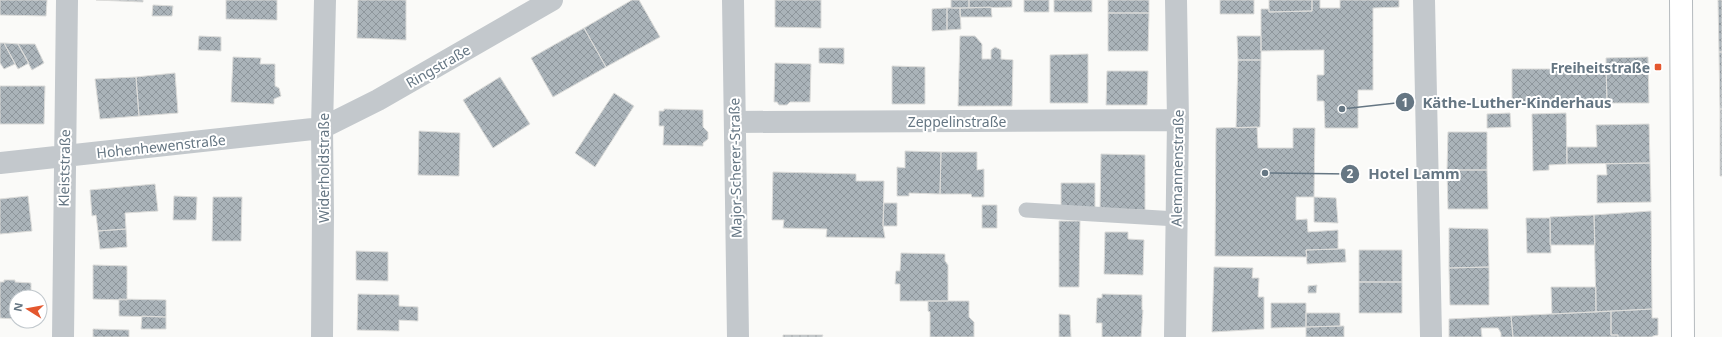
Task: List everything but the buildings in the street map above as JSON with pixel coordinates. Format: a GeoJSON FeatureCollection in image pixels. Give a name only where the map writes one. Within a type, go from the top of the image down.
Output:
{"type":"FeatureCollection","features":[{"type":"Feature","properties":{"kind":"main road"},"geometry":{"type":"LineString","coordinates":[[1681,0],[1683,337]]}},
{"type":"Feature","properties":{"kind":"street","name":"Kleiststraße"},"geometry":{"type":"LineString","coordinates":[[63,337],[67,0]]}},
{"type":"Feature","properties":{"kind":"street","name":"Widerholdstraße"},"geometry":{"type":"LineString","coordinates":[[322,337],[322,128],[325,0]]}},
{"type":"Feature","properties":{"kind":"street","name":"Ringstraße"},"geometry":{"type":"LineString","coordinates":[[322,128],[378,100],[552,0]]}},
{"type":"Feature","properties":{"kind":"street","name":"Major-Scherer-Straße"},"geometry":{"type":"LineString","coordinates":[[733,0],[738,337]]}},
{"type":"Feature","properties":{"kind":"street","name":"Alemannenstraße"},"geometry":{"type":"LineString","coordinates":[[1175,337],[1178,120],[1176,0]]}},
{"type":"Feature","properties":{"kind":"street"},"geometry":{"type":"LineString","coordinates":[[1424,0],[1431,337]]}},
{"type":"Feature","properties":{"kind":"street","name":"Zeppelinstraße"},"geometry":{"type":"LineString","coordinates":[[735,122],[1178,120]]}},
{"type":"Feature","properties":{"kind":"street","name":"Hohenhewenstraße"},"geometry":{"type":"LineString","coordinates":[[0,163],[322,128]]}},
{"type":"Feature","properties":{"kind":"lane"},"geometry":{"type":"LineString","coordinates":[[1026,210],[1177,219]]}},
{"type":"Feature","properties":{"kind":"place","name":"Freiheitstraße"},"geometry":{"type":"Point","coordinates":[1658,67]}},
{"type":"Feature","properties":{"kind":"place","name":"Käthe-Luther-Kinderhaus"},"geometry":{"type":"Point","coordinates":[1342,109]}},
{"type":"Feature","properties":{"kind":"place","name":"Hotel Lamm"},"geometry":{"type":"Point","coordinates":[1265,173]}}]}
